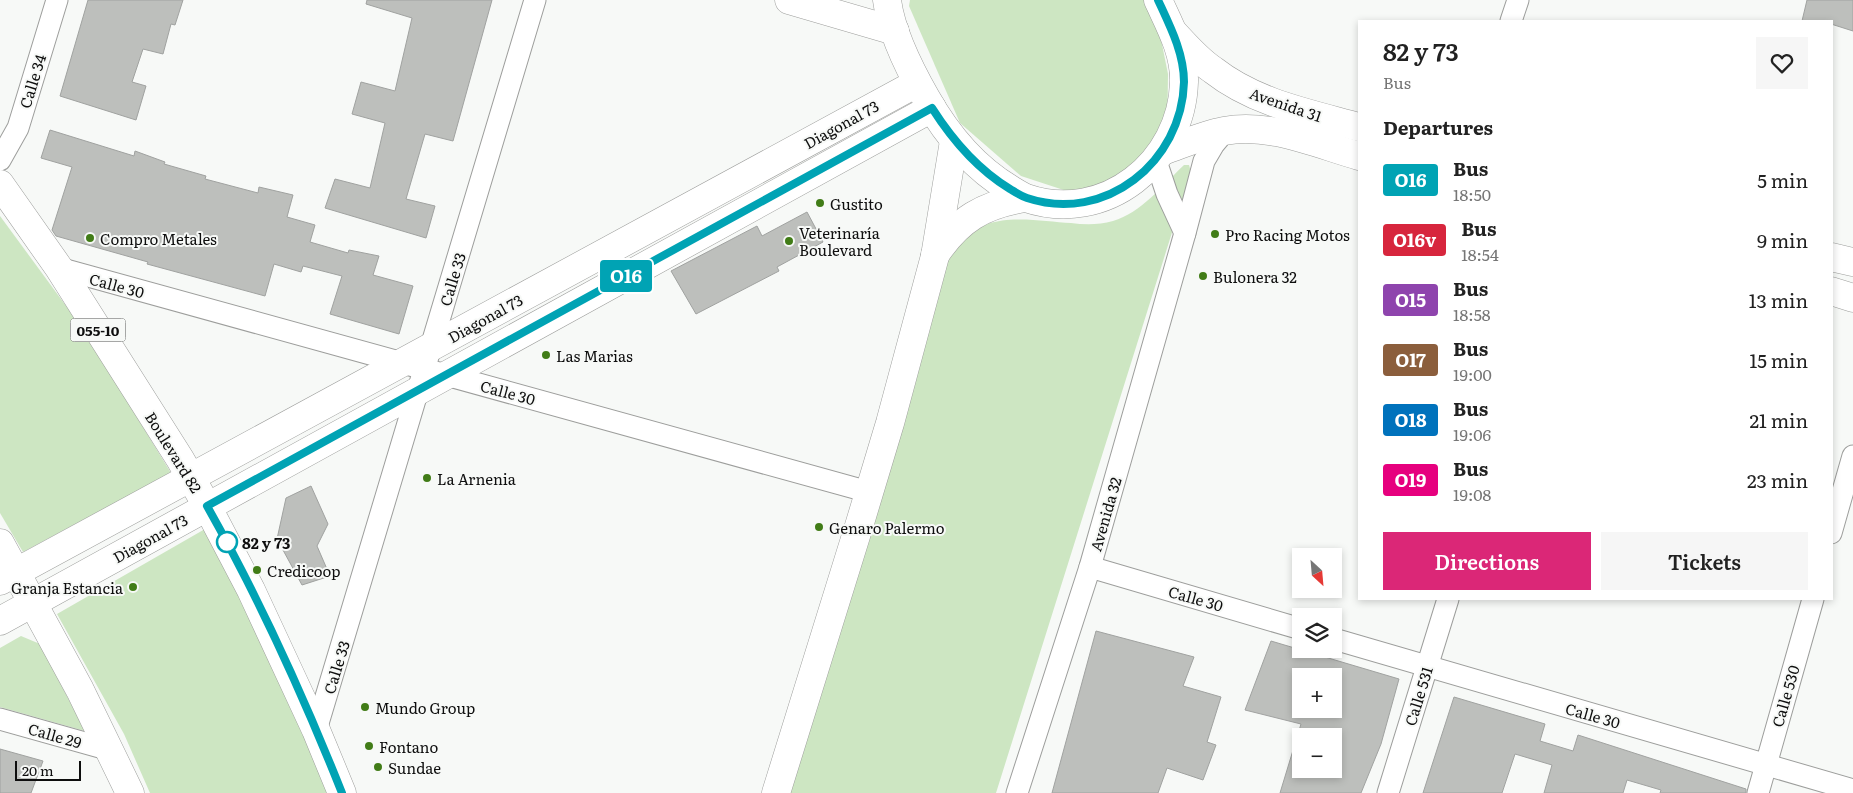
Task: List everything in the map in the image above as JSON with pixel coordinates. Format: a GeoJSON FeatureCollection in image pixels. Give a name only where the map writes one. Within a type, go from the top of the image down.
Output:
{"type":"FeatureCollection","features":[{"type":"Feature","properties":{"kind":"main road"},"geometry":{"type":"LineString","coordinates":[[789,0],[895,31]]}},
{"type":"Feature","properties":{"kind":"main road"},"geometry":{"type":"LineString","coordinates":[[887,0],[895,31],[917,83],[954,141],[975,163],[993,178],[1025,198],[1048,203],[1073,203],[1096,199],[1125,186],[1138,177],[1159,156],[1175,130],[1182,106],[1184,81],[1182,64],[1173,32],[1158,0]]}},
{"type":"Feature","properties":{"kind":"main road","name":"Avenida 31"},"geometry":{"type":"LineString","coordinates":[[1173,32],[1212,70],[1242,89],[1281,105],[1358,127]]}},
{"type":"Feature","properties":{"kind":"main road","name":"Diagonal 73"},"geometry":{"type":"LineString","coordinates":[[0,621],[207,506],[424,369],[917,83]]}},
{"type":"Feature","properties":{"kind":"main road","name":"Diagonal 73"},"geometry":{"type":"LineString","coordinates":[[8,576],[191,478],[424,369],[932,108]]}},
{"type":"Feature","properties":{"kind":"main road","name":"Avenida 31"},"geometry":{"type":"LineString","coordinates":[[1159,156],[1225,131],[1258,129],[1358,156]]}},
{"type":"Feature","properties":{"kind":"main road"},"geometry":{"type":"LineString","coordinates":[[776,793],[870,492],[935,256],[954,141]]}},
{"type":"Feature","properties":{"kind":"main road","name":"Boulevard 82"},"geometry":{"type":"LineString","coordinates":[[0,184],[59,268],[207,506],[251,590],[316,730],[342,793]]}},
{"type":"Feature","properties":{"kind":"main road"},"geometry":{"type":"LineString","coordinates":[[935,256],[947,237],[963,221],[1003,201],[1025,198]]}},
{"type":"Feature","properties":{"kind":"main road"},"geometry":{"type":"LineString","coordinates":[[1833,257],[1853,262]]}},
{"type":"Feature","properties":{"kind":"main road"},"geometry":{"type":"LineString","coordinates":[[1833,292],[1853,298]]}},
{"type":"Feature","properties":{"kind":"main road"},"geometry":{"type":"LineString","coordinates":[[0,543],[8,576],[32,603],[110,750],[130,793]]}},
{"type":"Feature","properties":{"kind":"street","name":"Calle 34"},"geometry":{"type":"LineString","coordinates":[[0,160],[18,128],[56,0]]}},
{"type":"Feature","properties":{"kind":"street","name":"Calle 33"},"geometry":{"type":"LineString","coordinates":[[316,730],[535,0]]}},
{"type":"Feature","properties":{"kind":"street"},"geometry":{"type":"LineString","coordinates":[[1511,20],[1518,0]]}},
{"type":"Feature","properties":{"kind":"street","name":"Avenida 32"},"geometry":{"type":"LineString","coordinates":[[1017,793],[1090,568],[1204,161],[1214,144],[1225,131]]}},
{"type":"Feature","properties":{"kind":"street"},"geometry":{"type":"LineString","coordinates":[[1159,156],[1167,194],[1185,233]]}},
{"type":"Feature","properties":{"kind":"street","name":"Calle 30"},"geometry":{"type":"LineString","coordinates":[[59,268],[870,492]]}},
{"type":"Feature","properties":{"kind":"street"},"geometry":{"type":"LineString","coordinates":[[1833,526],[1853,456]]}},
{"type":"Feature","properties":{"kind":"street","name":"Calle 30"},"geometry":{"type":"LineString","coordinates":[[1090,568],[1292,626]]}},
{"type":"Feature","properties":{"kind":"street","name":"Calle 531"},"geometry":{"type":"LineString","coordinates":[[1388,793],[1448,600]]}},
{"type":"Feature","properties":{"kind":"street","name":"Calle 530"},"geometry":{"type":"LineString","coordinates":[[1758,793],[1813,600]]}},
{"type":"Feature","properties":{"kind":"street","name":"Calle 30"},"geometry":{"type":"LineString","coordinates":[[1342,641],[1853,790]]}},
{"type":"Feature","properties":{"kind":"street","name":"Calle 29"},"geometry":{"type":"LineString","coordinates":[[0,719],[110,750]]}},
{"type":"Feature","properties":{"kind":"green space"},"geometry":{"type":"Polygon","coordinates":[[[910,0],[1153,0],[1168,74],[1167,143],[1133,178],[1082,196],[1021,176],[960,123],[909,6],[910,0]]]}},
{"type":"Feature","properties":{"kind":"green space"},"geometry":{"type":"Polygon","coordinates":[[[1184,165],[1189,165],[1191,172],[996,793],[790,793],[945,265],[953,252],[962,240],[973,231],[986,224],[999,221],[1029,220],[1087,224],[1113,221],[1133,212],[1142,205],[1184,165]]]}},
{"type":"Feature","properties":{"kind":"green space"},"geometry":{"type":"Polygon","coordinates":[[[0,216],[83,329],[171,473],[23,552],[0,513],[0,216]]]}},
{"type":"Feature","properties":{"kind":"green space"},"geometry":{"type":"Polygon","coordinates":[[[205,529],[276,667],[328,793],[150,793],[124,734],[57,614],[205,529]]]}},
{"type":"Feature","properties":{"kind":"green space"},"geometry":{"type":"Polygon","coordinates":[[[21,636],[40,644],[85,731],[0,707],[0,648],[21,636]]]}},
{"type":"Feature","properties":{"kind":"building"},"geometry":{"type":"Polygon","coordinates":[[[88,0],[183,0],[175,25],[171,24],[163,54],[143,49],[132,82],[146,86],[136,120],[60,96],[88,0]]]}},
{"type":"Feature","properties":{"kind":"building"},"geometry":{"type":"Polygon","coordinates":[[[367,0],[492,0],[453,141],[425,134],[406,199],[435,206],[426,238],[325,208],[335,179],[370,188],[385,123],[352,114],[361,82],[395,91],[412,18],[366,4],[367,0]]]}},
{"type":"Feature","properties":{"kind":"building"},"geometry":{"type":"Polygon","coordinates":[[[1807,0],[1853,0],[1853,31],[1833,25],[1833,20],[1802,20],[1807,0]]]}},
{"type":"Feature","properties":{"kind":"building"},"geometry":{"type":"Polygon","coordinates":[[[50,130],[134,156],[135,151],[165,162],[164,164],[206,176],[205,179],[258,193],[259,187],[293,195],[287,217],[315,225],[310,242],[348,253],[349,250],[379,256],[373,275],[413,286],[399,334],[330,314],[342,276],[303,266],[301,272],[274,264],[265,296],[147,264],[148,262],[56,236],[52,230],[72,167],[41,158],[50,130]]]}},
{"type":"Feature","properties":{"kind":"building"},"geometry":{"type":"Polygon","coordinates":[[[807,212],[823,242],[777,267],[779,271],[696,314],[671,271],[757,226],[762,236],[807,212]]]}},
{"type":"Feature","properties":{"kind":"building","name":"Credicoop"},"geometry":{"type":"Polygon","coordinates":[[[311,486],[328,524],[317,546],[330,576],[302,585],[277,539],[286,498],[311,486]]]}},
{"type":"Feature","properties":{"kind":"building"},"geometry":{"type":"Polygon","coordinates":[[[1096,631],[1194,657],[1183,686],[1221,697],[1207,742],[1216,745],[1203,780],[1167,768],[1158,793],[1052,793],[1096,631]]]}},
{"type":"Feature","properties":{"kind":"building"},"geometry":{"type":"Polygon","coordinates":[[[1271,641],[1292,647],[1292,658],[1328,658],[1399,679],[1381,744],[1361,793],[1280,793],[1292,754],[1292,778],[1342,778],[1342,728],[1300,728],[1301,724],[1245,710],[1271,641]]]}},
{"type":"Feature","properties":{"kind":"building"},"geometry":{"type":"Polygon","coordinates":[[[1454,697],[1545,724],[1540,741],[1573,751],[1578,735],[1746,789],[1746,793],[1660,793],[1661,790],[1627,780],[1623,793],[1544,793],[1552,765],[1515,754],[1502,793],[1423,793],[1454,697]]]}},
{"type":"Feature","properties":{"kind":"building"},"geometry":{"type":"Polygon","coordinates":[[[0,749],[43,761],[31,793],[0,793],[0,749]]]}},
{"type":"Feature","properties":{"kind":"bus line","name":"O16"},"geometry":{"type":"LineString","coordinates":[[342,793],[316,730],[251,590],[207,506],[932,108],[954,141],[975,163],[999,182],[1025,198],[1048,203],[1073,203],[1096,199],[1118,190],[1138,177],[1156,161],[1175,130],[1182,106],[1184,81],[1181,56],[1173,32],[1158,0]]}},
{"type":"Feature","properties":{"kind":"place","name":"Gustito"},"geometry":{"type":"Point","coordinates":[820,203]}},
{"type":"Feature","properties":{"kind":"place","name":"Pro Racing Motos"},"geometry":{"type":"Point","coordinates":[1215,234]}},
{"type":"Feature","properties":{"kind":"place","name":"Compro Metales"},"geometry":{"type":"Point","coordinates":[90,238]}},
{"type":"Feature","properties":{"kind":"place","name":"Veterinaría Boulevard"},"geometry":{"type":"Point","coordinates":[789,241]}},
{"type":"Feature","properties":{"kind":"place","name":"Bulonera 32"},"geometry":{"type":"Point","coordinates":[1203,276]}},
{"type":"Feature","properties":{"kind":"place","name":"Las Marias"},"geometry":{"type":"Point","coordinates":[546,355]}},
{"type":"Feature","properties":{"kind":"place","name":"La Arnenia"},"geometry":{"type":"Point","coordinates":[427,478]}},
{"type":"Feature","properties":{"kind":"place","name":"Genaro Palermo"},"geometry":{"type":"Point","coordinates":[819,527]}},
{"type":"Feature","properties":{"kind":"place","name":"82 y 73"},"geometry":{"type":"Point","coordinates":[227,542]}},
{"type":"Feature","properties":{"kind":"place","name":"Credicoop"},"geometry":{"type":"Point","coordinates":[257,570]}},
{"type":"Feature","properties":{"kind":"place","name":"Granja Estancia"},"geometry":{"type":"Point","coordinates":[133,587]}},
{"type":"Feature","properties":{"kind":"place","name":"Mundo Group"},"geometry":{"type":"Point","coordinates":[365,707]}},
{"type":"Feature","properties":{"kind":"place","name":"Fontano"},"geometry":{"type":"Point","coordinates":[369,746]}},
{"type":"Feature","properties":{"kind":"place","name":"Sundae"},"geometry":{"type":"Point","coordinates":[378,767]}}]}
